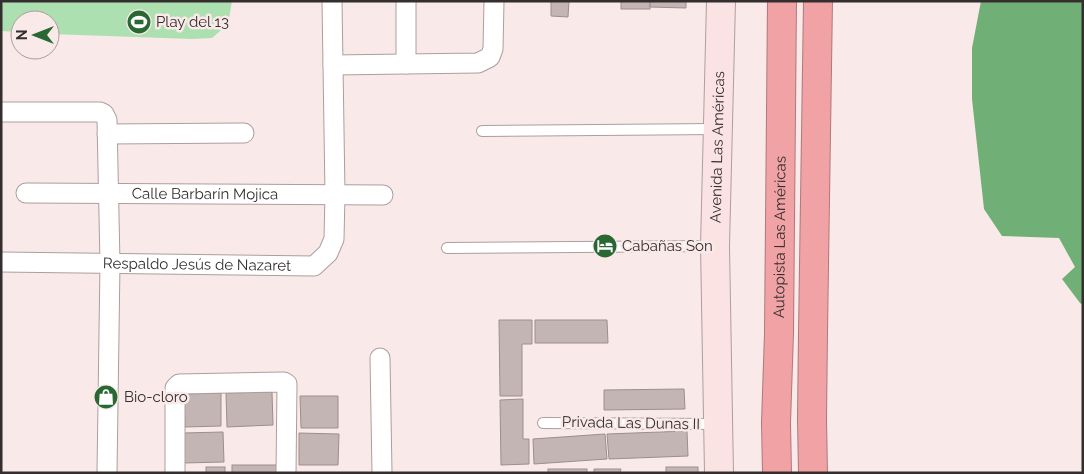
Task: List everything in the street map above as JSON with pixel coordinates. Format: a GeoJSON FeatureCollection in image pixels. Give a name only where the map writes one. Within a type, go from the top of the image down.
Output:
{"type":"FeatureCollection","features":[{"type":"Feature","properties":{"kind":"highway","name":"Autopista Las Américas"},"geometry":{"type":"LineString","coordinates":[[777,473],[776,423],[779,333],[782,1]]}},
{"type":"Feature","properties":{"kind":"highway"},"geometry":{"type":"LineString","coordinates":[[813,473],[812,400],[818,1]]}},
{"type":"Feature","properties":{"kind":"main road","name":"Avenida Las Américas"},"geometry":{"type":"LineString","coordinates":[[720,473],[716,246],[721,1]]}},
{"type":"Feature","properties":{"kind":"street"},"geometry":{"type":"LineString","coordinates":[[332,1],[335,194]]}},
{"type":"Feature","properties":{"kind":"street"},"geometry":{"type":"LineString","coordinates":[[406,1],[406,64]]}},
{"type":"Feature","properties":{"kind":"street"},"geometry":{"type":"LineString","coordinates":[[333,65],[478,63],[490,57],[494,48],[494,1]]}},
{"type":"Feature","properties":{"kind":"street"},"geometry":{"type":"LineString","coordinates":[[1,112],[100,112],[104,114],[107,127],[110,264],[107,473]]}},
{"type":"Feature","properties":{"kind":"street"},"geometry":{"type":"LineString","coordinates":[[107,127],[244,133]]}},
{"type":"Feature","properties":{"kind":"street","name":"Calle Barbarín Mojica"},"geometry":{"type":"LineString","coordinates":[[26,193],[383,195]]}},
{"type":"Feature","properties":{"kind":"street","name":"Respaldo Jesús de Nazaret"},"geometry":{"type":"LineString","coordinates":[[1,262],[314,266],[328,253],[334,240],[335,194]]}},
{"type":"Feature","properties":{"kind":"street"},"geometry":{"type":"LineString","coordinates":[[380,358],[382,473]]}},
{"type":"Feature","properties":{"kind":"street"},"geometry":{"type":"LineString","coordinates":[[176,473],[176,386],[179,384],[284,382],[287,384],[286,473]]}},
{"type":"Feature","properties":{"kind":"lane"},"geometry":{"type":"LineString","coordinates":[[482,131],[718,129]]}},
{"type":"Feature","properties":{"kind":"lane"},"geometry":{"type":"LineString","coordinates":[[447,248],[716,246]]}},
{"type":"Feature","properties":{"kind":"lane","name":"Privada Las Dunas II"},"geometry":{"type":"LineString","coordinates":[[543,422],[719,424]]}},
{"type":"Feature","properties":{"kind":"shaded area","name":"Play del 13"},"geometry":{"type":"Polygon","coordinates":[[[1,1],[232,1],[228,24],[212,38],[60,34],[60,10],[10,10],[10,31],[1,31],[1,1]]]}},
{"type":"Feature","properties":{"kind":"shaded area"},"geometry":{"type":"Polygon","coordinates":[[[981,1],[1083,1],[1083,305],[1062,279],[1075,267],[1059,238],[1002,236],[984,209],[972,99],[972,48],[981,1]]]}},
{"type":"Feature","properties":{"kind":"building"},"geometry":{"type":"Polygon","coordinates":[[[551,1],[569,1],[568,17],[551,16],[551,1]]]}},
{"type":"Feature","properties":{"kind":"building"},"geometry":{"type":"Polygon","coordinates":[[[621,1],[650,1],[650,9],[621,9],[621,1]]]}},
{"type":"Feature","properties":{"kind":"building"},"geometry":{"type":"Polygon","coordinates":[[[650,1],[686,1],[686,8],[650,7],[650,1]]]}},
{"type":"Feature","properties":{"kind":"building"},"geometry":{"type":"Polygon","coordinates":[[[499,320],[532,320],[532,344],[522,344],[522,396],[500,396],[499,320]]]}},
{"type":"Feature","properties":{"kind":"building"},"geometry":{"type":"Polygon","coordinates":[[[535,320],[607,320],[608,343],[535,343],[535,320]]]}},
{"type":"Feature","properties":{"kind":"building"},"geometry":{"type":"Polygon","coordinates":[[[684,389],[685,409],[604,410],[604,390],[684,389]]]}},
{"type":"Feature","properties":{"kind":"building"},"geometry":{"type":"Polygon","coordinates":[[[272,392],[273,425],[227,427],[226,393],[272,392]]]}},
{"type":"Feature","properties":{"kind":"building"},"geometry":{"type":"Polygon","coordinates":[[[221,393],[221,426],[185,427],[184,394],[221,393]]]}},
{"type":"Feature","properties":{"kind":"building"},"geometry":{"type":"Polygon","coordinates":[[[300,396],[338,396],[338,428],[301,428],[300,396]]]}},
{"type":"Feature","properties":{"kind":"building"},"geometry":{"type":"Polygon","coordinates":[[[523,399],[523,439],[529,439],[529,464],[501,465],[500,400],[523,399]]]}},
{"type":"Feature","properties":{"kind":"building"},"geometry":{"type":"Polygon","coordinates":[[[687,431],[688,456],[609,459],[607,434],[687,431]]]}},
{"type":"Feature","properties":{"kind":"building"},"geometry":{"type":"Polygon","coordinates":[[[223,432],[224,462],[184,463],[183,433],[223,432]]]}},
{"type":"Feature","properties":{"kind":"building"},"geometry":{"type":"Polygon","coordinates":[[[299,433],[339,434],[338,465],[299,465],[299,433]]]}},
{"type":"Feature","properties":{"kind":"building"},"geometry":{"type":"Polygon","coordinates":[[[605,434],[607,459],[534,464],[533,439],[605,434]]]}},
{"type":"Feature","properties":{"kind":"building"},"geometry":{"type":"Polygon","coordinates":[[[232,465],[278,465],[278,473],[232,473],[232,465]]]}},
{"type":"Feature","properties":{"kind":"building"},"geometry":{"type":"Polygon","coordinates":[[[206,467],[225,467],[225,473],[206,473],[206,467]]]}},
{"type":"Feature","properties":{"kind":"building"},"geometry":{"type":"Polygon","coordinates":[[[666,467],[698,467],[698,473],[666,473],[666,467]]]}},
{"type":"Feature","properties":{"kind":"building"},"geometry":{"type":"Polygon","coordinates":[[[548,469],[587,469],[587,473],[548,473],[548,469]]]}},
{"type":"Feature","properties":{"kind":"building"},"geometry":{"type":"Polygon","coordinates":[[[594,469],[621,469],[620,473],[594,473],[594,469]]]}},
{"type":"Feature","properties":{"kind":"place","name":"Play del 13"},"geometry":{"type":"Point","coordinates":[139,22]}},
{"type":"Feature","properties":{"kind":"place","name":"Cabañas Son"},"geometry":{"type":"Point","coordinates":[605,246]}},
{"type":"Feature","properties":{"kind":"place","name":"Bio-cloro"},"geometry":{"type":"Point","coordinates":[106,397]}}]}
